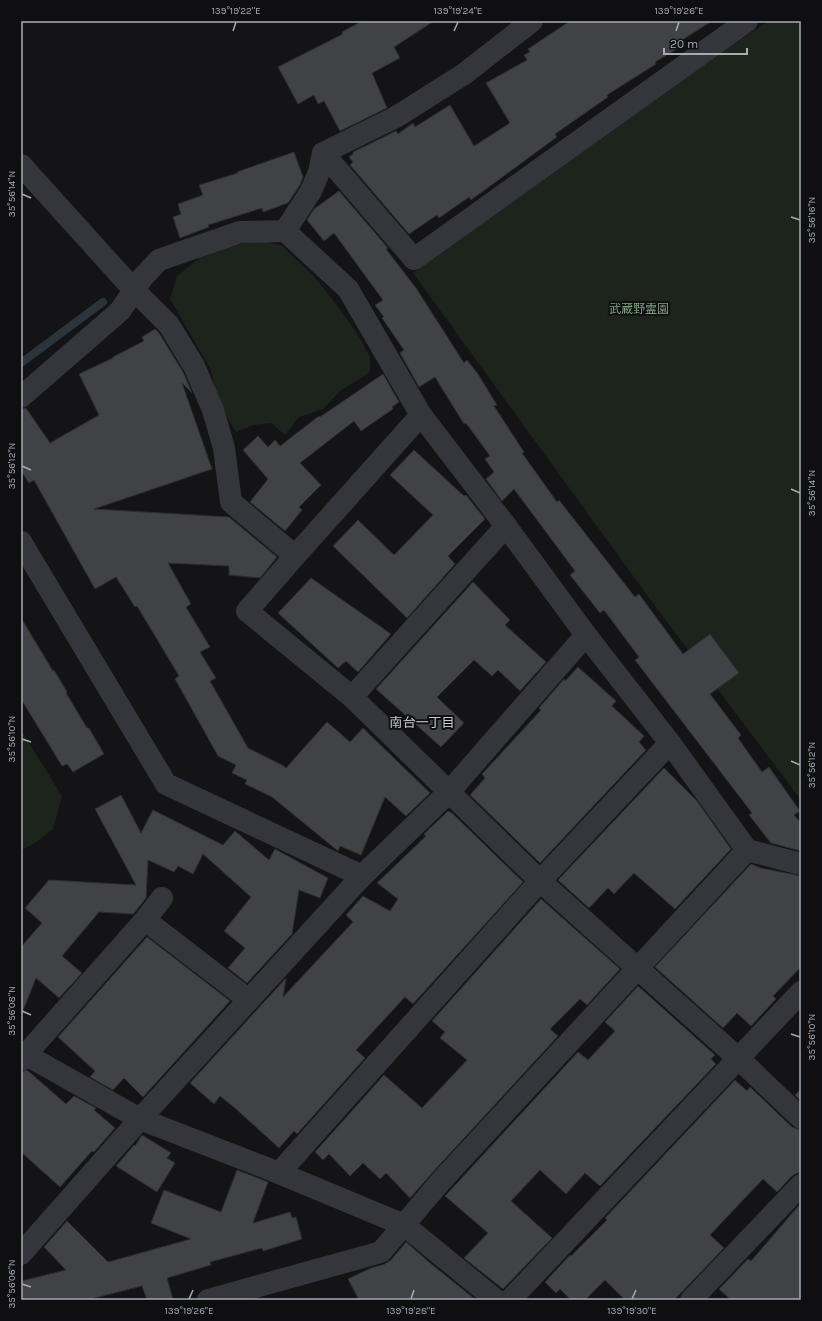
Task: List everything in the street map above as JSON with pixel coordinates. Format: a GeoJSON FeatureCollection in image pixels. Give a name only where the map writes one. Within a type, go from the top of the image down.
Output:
{"type":"FeatureCollection","features":[{"type":"Feature","properties":{"kind":"street"},"geometry":{"type":"LineString","coordinates":[[285,231],[311,191],[323,153],[396,118],[464,74],[532,21]]}},
{"type":"Feature","properties":{"kind":"street"},"geometry":{"type":"LineString","coordinates":[[323,153],[414,259],[747,21]]}},
{"type":"Feature","properties":{"kind":"street"},"geometry":{"type":"LineString","coordinates":[[21,165],[134,290],[169,325],[194,366],[213,410],[224,448],[230,502],[294,556]]}},
{"type":"Feature","properties":{"kind":"street"},"geometry":{"type":"LineString","coordinates":[[21,397],[120,311],[143,277],[159,260],[240,232],[285,231],[348,289],[421,415],[506,526],[586,635],[670,743],[747,850],[801,864]]}},
{"type":"Feature","properties":{"kind":"street"},"geometry":{"type":"LineString","coordinates":[[421,415],[294,556],[247,611],[352,697],[540,882],[739,1059],[801,1118]]}},
{"type":"Feature","properties":{"kind":"street"},"geometry":{"type":"LineString","coordinates":[[352,697],[506,526]]}},
{"type":"Feature","properties":{"kind":"street"},"geometry":{"type":"LineString","coordinates":[[21,542],[166,784],[362,876]]}},
{"type":"Feature","properties":{"kind":"street"},"geometry":{"type":"LineString","coordinates":[[21,1254],[140,1119],[362,876],[449,792],[586,635]]}},
{"type":"Feature","properties":{"kind":"street"},"geometry":{"type":"LineString","coordinates":[[279,1173],[540,882],[670,743]]}},
{"type":"Feature","properties":{"kind":"street"},"geometry":{"type":"LineString","coordinates":[[208,1300],[381,1252],[446,1176],[747,850]]}},
{"type":"Feature","properties":{"kind":"street"},"geometry":{"type":"LineString","coordinates":[[162,898],[145,920],[23,1055],[140,1119],[279,1173],[404,1225],[496,1300]]}},
{"type":"Feature","properties":{"kind":"street"},"geometry":{"type":"LineString","coordinates":[[145,920],[249,1000]]}},
{"type":"Feature","properties":{"kind":"street"},"geometry":{"type":"LineString","coordinates":[[510,1300],[801,992]]}},
{"type":"Feature","properties":{"kind":"street"},"geometry":{"type":"LineString","coordinates":[[692,1300],[801,1185]]}},
{"type":"Feature","properties":{"kind":"green space","name":"武蔵野霊園"},"geometry":{"type":"Polygon","coordinates":[[[769,21],[801,21],[801,800],[652,602],[413,273],[676,82],[769,21]]]}},
{"type":"Feature","properties":{"kind":"green space"},"geometry":{"type":"Polygon","coordinates":[[[256,240],[281,245],[313,275],[357,333],[370,357],[370,372],[340,391],[323,409],[299,417],[285,435],[271,423],[253,425],[236,432],[219,403],[210,368],[170,299],[177,276],[204,254],[256,240]]]}},
{"type":"Feature","properties":{"kind":"green space"},"geometry":{"type":"Polygon","coordinates":[[[21,730],[62,796],[53,829],[35,843],[21,850],[21,730]]]}},
{"type":"Feature","properties":{"kind":"building"},"geometry":{"type":"Polygon","coordinates":[[[362,21],[434,21],[394,47],[400,58],[372,73],[387,108],[340,131],[324,101],[318,104],[314,95],[298,104],[278,67],[343,34],[342,32],[362,21]]]}},
{"type":"Feature","properties":{"kind":"building"},"geometry":{"type":"Polygon","coordinates":[[[570,21],[712,21],[679,42],[682,46],[655,62],[656,64],[607,95],[608,97],[555,134],[557,137],[471,200],[469,197],[439,218],[437,215],[409,234],[350,165],[353,162],[349,157],[353,154],[353,152],[396,131],[398,134],[413,123],[415,127],[450,105],[474,146],[510,123],[486,83],[527,60],[524,55],[530,52],[528,49],[570,21]]]}},
{"type":"Feature","properties":{"kind":"building"},"geometry":{"type":"Polygon","coordinates":[[[294,152],[303,177],[300,185],[288,203],[263,212],[262,208],[208,225],[209,227],[180,238],[173,217],[181,214],[178,204],[203,195],[199,185],[238,173],[237,172],[294,152]]]}},
{"type":"Feature","properties":{"kind":"building"},"geometry":{"type":"Polygon","coordinates":[[[339,191],[388,248],[386,249],[416,288],[464,363],[467,360],[478,374],[497,405],[494,406],[524,452],[522,453],[557,502],[559,500],[635,597],[639,594],[683,654],[710,634],[739,673],[710,694],[741,735],[738,738],[762,772],[769,767],[800,811],[794,815],[801,823],[801,851],[771,843],[749,815],[752,813],[635,660],[639,657],[604,610],[600,613],[570,575],[575,571],[514,489],[502,501],[486,479],[494,472],[485,459],[490,456],[466,423],[464,424],[435,377],[419,387],[400,353],[404,350],[375,305],[383,300],[334,233],[324,241],[307,220],[314,209],[339,191]]]}},
{"type":"Feature","properties":{"kind":"building"},"geometry":{"type":"Polygon","coordinates":[[[155,329],[183,372],[192,393],[182,383],[212,469],[94,509],[229,517],[277,557],[260,578],[229,575],[229,566],[168,563],[191,604],[186,607],[210,647],[200,652],[216,678],[210,681],[248,748],[286,768],[327,722],[350,742],[363,728],[430,793],[406,816],[385,797],[361,855],[340,846],[338,851],[272,797],[245,784],[247,780],[232,773],[236,765],[218,756],[175,679],[179,676],[137,606],[135,607],[116,577],[95,589],[34,480],[29,483],[21,471],[21,409],[26,408],[50,443],[99,415],[79,374],[144,341],[142,337],[155,329]]]}},
{"type":"Feature","properties":{"kind":"building"},"geometry":{"type":"Polygon","coordinates":[[[383,374],[399,402],[392,407],[393,409],[361,431],[354,421],[300,463],[321,485],[299,507],[302,510],[285,531],[250,502],[268,479],[243,450],[258,436],[268,447],[275,440],[280,446],[319,416],[320,417],[383,374]]]}},
{"type":"Feature","properties":{"kind":"building"},"geometry":{"type":"Polygon","coordinates":[[[414,450],[464,496],[466,495],[485,519],[448,556],[455,564],[407,618],[333,546],[358,520],[394,555],[433,515],[390,475],[414,450]]]}},
{"type":"Feature","properties":{"kind":"building"},"geometry":{"type":"Polygon","coordinates":[[[311,578],[391,634],[358,672],[346,661],[338,668],[278,613],[311,578]]]}},
{"type":"Feature","properties":{"kind":"building"},"geometry":{"type":"Polygon","coordinates":[[[473,582],[510,620],[505,625],[546,662],[520,691],[498,670],[492,676],[474,660],[437,697],[464,723],[441,747],[376,689],[473,582]]]}},
{"type":"Feature","properties":{"kind":"building"},"geometry":{"type":"Polygon","coordinates":[[[21,618],[104,754],[73,772],[67,764],[62,766],[21,699],[21,618]]]}},
{"type":"Feature","properties":{"kind":"building"},"geometry":{"type":"Polygon","coordinates":[[[578,667],[616,701],[612,706],[644,736],[639,742],[646,750],[540,863],[470,795],[485,778],[482,774],[541,710],[539,708],[564,679],[565,681],[578,667]]]}},
{"type":"Feature","properties":{"kind":"building"},"geometry":{"type":"Polygon","coordinates":[[[664,768],[697,801],[731,849],[675,909],[634,873],[614,894],[608,888],[589,908],[558,880],[664,768]]]}},
{"type":"Feature","properties":{"kind":"building"},"geometry":{"type":"Polygon","coordinates":[[[121,795],[141,833],[153,810],[223,845],[235,831],[269,860],[275,849],[328,878],[320,898],[299,890],[292,934],[247,983],[228,968],[245,948],[224,931],[251,897],[203,854],[193,874],[178,866],[174,872],[148,860],[146,898],[135,912],[133,914],[99,912],[62,956],[82,973],[59,998],[36,978],[21,1013],[21,947],[42,923],[25,908],[49,880],[136,885],[95,809],[121,795]]]}},
{"type":"Feature","properties":{"kind":"building"},"geometry":{"type":"Polygon","coordinates":[[[448,811],[453,814],[523,882],[413,1004],[405,997],[356,1050],[365,1058],[297,1134],[294,1131],[279,1148],[220,1096],[214,1104],[190,1083],[286,978],[283,997],[353,922],[346,915],[363,896],[390,911],[398,899],[377,883],[426,836],[424,834],[448,811]]]}},
{"type":"Feature","properties":{"kind":"building"},"geometry":{"type":"Polygon","coordinates":[[[751,864],[761,868],[801,876],[801,967],[773,996],[776,999],[751,1026],[737,1013],[723,1028],[655,967],[751,864]]]}},
{"type":"Feature","properties":{"kind":"building"},"geometry":{"type":"Polygon","coordinates":[[[541,899],[620,969],[587,1005],[580,999],[550,1029],[558,1036],[410,1198],[386,1173],[380,1179],[363,1163],[350,1176],[329,1154],[323,1160],[315,1152],[384,1075],[422,1108],[467,1060],[440,1038],[445,1032],[432,1021],[541,899]]]}},
{"type":"Feature","properties":{"kind":"building"},"geometry":{"type":"Polygon","coordinates":[[[147,937],[230,1001],[143,1097],[124,1078],[113,1090],[90,1077],[95,1071],[58,1037],[147,937]]]}},
{"type":"Feature","properties":{"kind":"building"},"geometry":{"type":"Polygon","coordinates":[[[638,986],[715,1055],[711,1059],[716,1064],[600,1186],[585,1173],[566,1194],[540,1170],[511,1201],[552,1238],[503,1289],[464,1258],[488,1233],[445,1196],[578,1052],[588,1060],[615,1031],[605,1022],[638,986]]]}},
{"type":"Feature","properties":{"kind":"building"},"geometry":{"type":"Polygon","coordinates":[[[27,1070],[66,1104],[74,1096],[96,1108],[94,1110],[115,1128],[60,1187],[21,1152],[21,1072],[27,1070]]]}},
{"type":"Feature","properties":{"kind":"building"},"geometry":{"type":"Polygon","coordinates":[[[735,1080],[747,1091],[750,1087],[792,1127],[801,1130],[801,1173],[797,1173],[792,1176],[777,1192],[763,1179],[710,1235],[724,1248],[674,1300],[625,1300],[605,1280],[585,1300],[571,1300],[560,1289],[556,1293],[545,1282],[570,1255],[571,1256],[607,1220],[605,1218],[735,1080]]]}},
{"type":"Feature","properties":{"kind":"building"},"geometry":{"type":"Polygon","coordinates":[[[801,1089],[801,1101],[795,1095],[801,1089]]]}},
{"type":"Feature","properties":{"kind":"building"},"geometry":{"type":"Polygon","coordinates":[[[142,1135],[171,1153],[167,1158],[175,1163],[157,1192],[116,1166],[134,1145],[135,1146],[142,1135]]]}},
{"type":"Feature","properties":{"kind":"building"},"geometry":{"type":"Polygon","coordinates":[[[237,1170],[268,1182],[253,1223],[290,1212],[292,1218],[296,1217],[302,1239],[263,1251],[262,1248],[210,1262],[211,1265],[167,1278],[173,1300],[147,1300],[142,1286],[87,1300],[21,1300],[21,1281],[66,1270],[44,1247],[67,1221],[108,1262],[191,1239],[151,1223],[164,1190],[221,1212],[237,1170]]]}},
{"type":"Feature","properties":{"kind":"building"},"geometry":{"type":"Polygon","coordinates":[[[801,1203],[801,1300],[731,1300],[719,1289],[748,1259],[751,1261],[801,1203]]]}},
{"type":"Feature","properties":{"kind":"building"},"geometry":{"type":"Polygon","coordinates":[[[406,1242],[476,1300],[359,1300],[348,1279],[371,1268],[385,1264],[391,1260],[406,1242]]]}},
{"type":"Feature","properties":{"kind":"waterway"},"geometry":{"type":"LineString","coordinates":[[21,363],[103,302]]}},
{"type":"Feature","properties":{"kind":"district","name":"南台一丁目"},"geometry":{"type":"Point","coordinates":[422,722]}}]}
